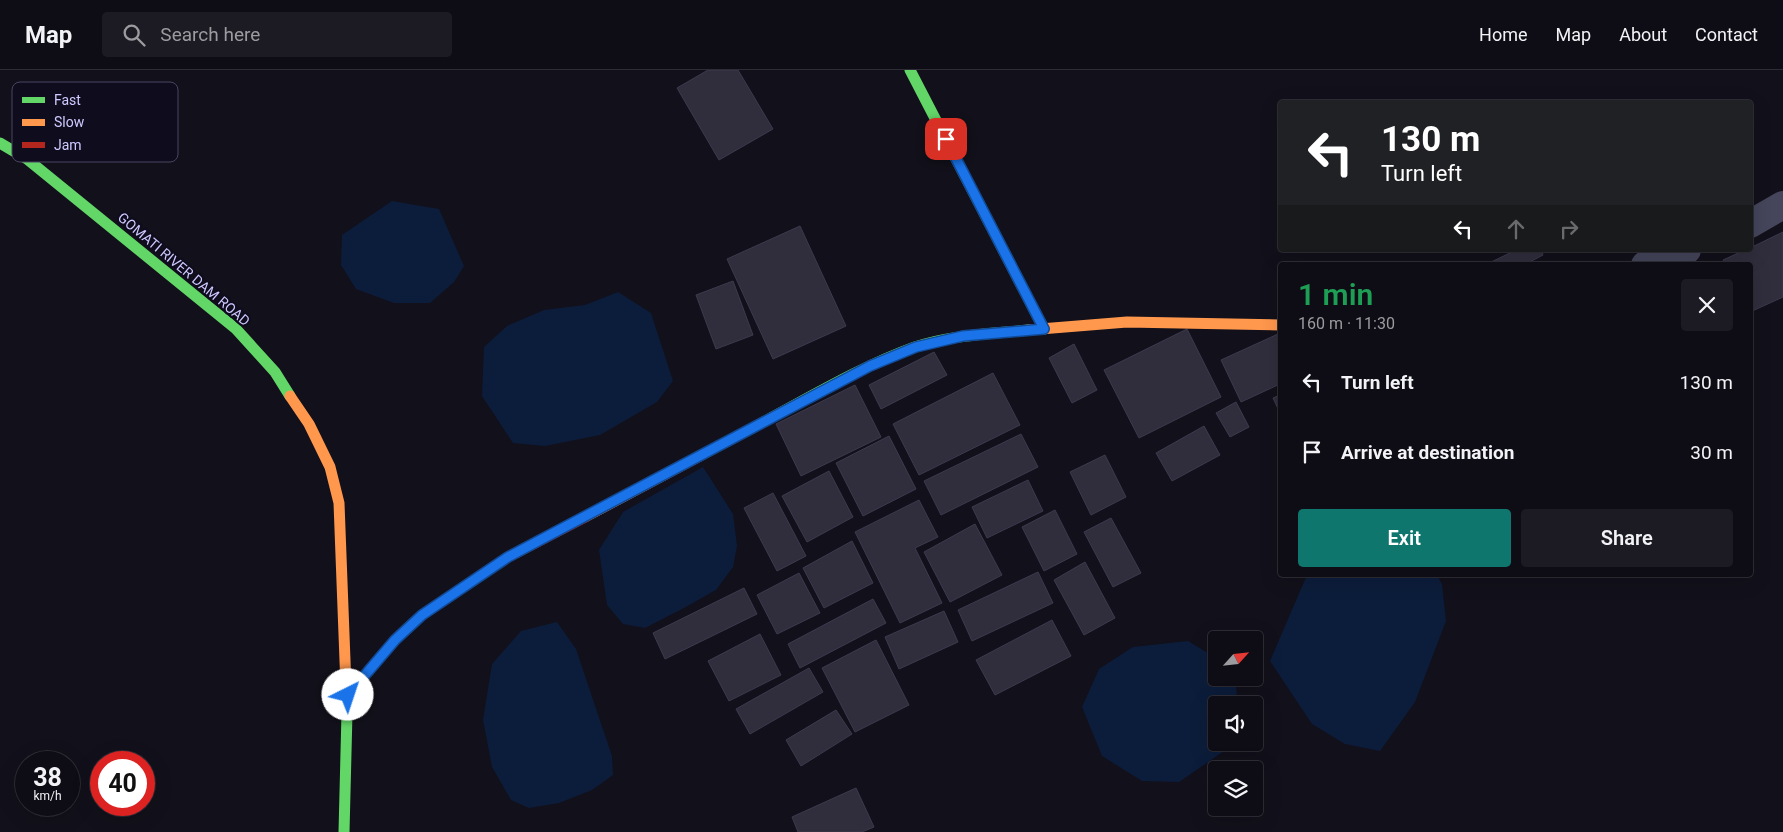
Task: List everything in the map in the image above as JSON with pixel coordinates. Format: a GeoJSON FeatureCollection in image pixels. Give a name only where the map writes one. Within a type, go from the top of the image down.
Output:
{"type":"FeatureCollection","features":[{"type":"Feature","properties":{"kind":"street"},"geometry":{"type":"LineString","coordinates":[[910,70],[1044,329]]}},
{"type":"Feature","properties":{"kind":"street","name":"GOMATI RIVER DAM ROAD"},"geometry":{"type":"LineString","coordinates":[[0,143],[12,150]]}},
{"type":"Feature","properties":{"kind":"street","name":"GOMATI RIVER DAM ROAD"},"geometry":{"type":"LineString","coordinates":[[31,162],[236,329],[275,372],[309,424],[330,466],[339,503],[348,695],[344,832]]}},
{"type":"Feature","properties":{"kind":"street"},"geometry":{"type":"LineString","coordinates":[[1753,222],[1783,205]]}},
{"type":"Feature","properties":{"kind":"street"},"geometry":{"type":"LineString","coordinates":[[1653,262],[1681,252]]}},
{"type":"Feature","properties":{"kind":"street"},"geometry":{"type":"LineString","coordinates":[[348,695],[395,640],[422,615],[508,557],[870,366],[916,347],[963,336],[1128,322],[1278,325]]}},
{"type":"Feature","properties":{"kind":"water"},"geometry":{"type":"Polygon","coordinates":[[[392,201],[439,209],[464,266],[454,282],[430,303],[394,303],[356,289],[341,265],[342,235],[392,201]]]}},
{"type":"Feature","properties":{"kind":"water"},"geometry":{"type":"Polygon","coordinates":[[[618,292],[651,313],[673,381],[657,402],[600,435],[545,446],[513,443],[482,396],[484,347],[507,326],[544,310],[585,305],[618,292]]]}},
{"type":"Feature","properties":{"kind":"water"},"geometry":{"type":"Polygon","coordinates":[[[703,467],[733,514],[737,546],[733,567],[716,590],[682,609],[645,628],[623,624],[607,605],[599,550],[623,512],[703,467]]]}},
{"type":"Feature","properties":{"kind":"water"},"geometry":{"type":"Polygon","coordinates":[[[1306,577],[1438,577],[1442,584],[1446,621],[1415,702],[1380,751],[1345,744],[1312,724],[1270,661],[1306,577]]]}},
{"type":"Feature","properties":{"kind":"water"},"geometry":{"type":"Polygon","coordinates":[[[557,622],[576,649],[612,756],[613,775],[592,790],[559,803],[529,808],[511,800],[492,767],[483,720],[492,664],[521,631],[557,622]]]}},
{"type":"Feature","properties":{"kind":"water"},"geometry":{"type":"Polygon","coordinates":[[[1188,641],[1208,653],[1208,686],[1236,686],[1237,696],[1208,696],[1208,751],[1224,751],[1179,782],[1142,781],[1102,756],[1082,707],[1099,669],[1133,647],[1188,641]]]}},
{"type":"Feature","properties":{"kind":"building"},"geometry":{"type":"Polygon","coordinates":[[[708,70],[738,70],[773,129],[719,160],[677,88],[708,70]]]}},
{"type":"Feature","properties":{"kind":"building"},"geometry":{"type":"Polygon","coordinates":[[[800,226],[846,326],[773,359],[727,259],[800,226]]]}},
{"type":"Feature","properties":{"kind":"building"},"geometry":{"type":"Polygon","coordinates":[[[1783,232],[1783,297],[1753,311],[1753,262],[1724,262],[1723,260],[1741,252],[1753,252],[1753,247],[1783,232]]]}},
{"type":"Feature","properties":{"kind":"building"},"geometry":{"type":"Polygon","coordinates":[[[1512,252],[1542,252],[1543,255],[1530,262],[1491,262],[1512,252]]]}},
{"type":"Feature","properties":{"kind":"building"},"geometry":{"type":"Polygon","coordinates":[[[733,281],[753,335],[716,349],[696,295],[733,281]]]}},
{"type":"Feature","properties":{"kind":"building"},"geometry":{"type":"Polygon","coordinates":[[[1187,329],[1221,397],[1139,438],[1104,370],[1187,329]]]}},
{"type":"Feature","properties":{"kind":"building"},"geometry":{"type":"Polygon","coordinates":[[[1278,334],[1278,385],[1241,402],[1221,360],[1278,334]]]}},
{"type":"Feature","properties":{"kind":"building"},"geometry":{"type":"Polygon","coordinates":[[[1074,344],[1097,390],[1072,403],[1049,358],[1074,344]]]}},
{"type":"Feature","properties":{"kind":"building"},"geometry":{"type":"Polygon","coordinates":[[[934,352],[947,375],[881,409],[869,385],[934,352]]]}},
{"type":"Feature","properties":{"kind":"building"},"geometry":{"type":"Polygon","coordinates":[[[993,373],[1020,425],[919,475],[893,424],[993,373]]]}},
{"type":"Feature","properties":{"kind":"building"},"geometry":{"type":"Polygon","coordinates":[[[855,385],[881,437],[801,476],[776,424],[855,385]]]}},
{"type":"Feature","properties":{"kind":"building"},"geometry":{"type":"Polygon","coordinates":[[[1278,396],[1278,409],[1273,398],[1278,396]]]}},
{"type":"Feature","properties":{"kind":"building"},"geometry":{"type":"Polygon","coordinates":[[[1236,402],[1249,427],[1230,437],[1216,413],[1236,402]]]}},
{"type":"Feature","properties":{"kind":"building"},"geometry":{"type":"Polygon","coordinates":[[[1204,426],[1220,455],[1172,481],[1156,453],[1204,426]]]}},
{"type":"Feature","properties":{"kind":"building"},"geometry":{"type":"Polygon","coordinates":[[[1021,434],[1038,467],[941,515],[924,481],[1021,434]]]}},
{"type":"Feature","properties":{"kind":"building"},"geometry":{"type":"Polygon","coordinates":[[[889,436],[916,489],[863,516],[836,463],[889,436]]]}},
{"type":"Feature","properties":{"kind":"building"},"geometry":{"type":"Polygon","coordinates":[[[1105,455],[1126,497],[1091,515],[1070,472],[1105,455]]]}},
{"type":"Feature","properties":{"kind":"building"},"geometry":{"type":"Polygon","coordinates":[[[829,471],[853,517],[807,542],[782,496],[829,471]]]}},
{"type":"Feature","properties":{"kind":"building"},"geometry":{"type":"Polygon","coordinates":[[[1028,480],[1043,511],[987,538],[972,507],[1028,480]]]}},
{"type":"Feature","properties":{"kind":"building"},"geometry":{"type":"Polygon","coordinates":[[[773,493],[806,556],[777,571],[744,508],[773,493]]]}},
{"type":"Feature","properties":{"kind":"building"},"geometry":{"type":"Polygon","coordinates":[[[919,500],[938,537],[915,548],[942,603],[900,623],[855,532],[919,500]]]}},
{"type":"Feature","properties":{"kind":"building"},"geometry":{"type":"Polygon","coordinates":[[[1055,510],[1077,554],[1044,571],[1022,527],[1055,510]]]}},
{"type":"Feature","properties":{"kind":"building"},"geometry":{"type":"Polygon","coordinates":[[[1111,518],[1141,573],[1113,587],[1084,532],[1111,518]]]}},
{"type":"Feature","properties":{"kind":"building"},"geometry":{"type":"Polygon","coordinates":[[[975,524],[1002,575],[950,602],[924,552],[975,524]]]}},
{"type":"Feature","properties":{"kind":"building"},"geometry":{"type":"Polygon","coordinates":[[[852,541],[873,583],[824,608],[803,568],[852,541]]]}},
{"type":"Feature","properties":{"kind":"building"},"geometry":{"type":"Polygon","coordinates":[[[1085,562],[1115,618],[1084,635],[1054,580],[1085,562]]]}},
{"type":"Feature","properties":{"kind":"building"},"geometry":{"type":"Polygon","coordinates":[[[1038,572],[1053,603],[972,641],[958,610],[1038,572]]]}},
{"type":"Feature","properties":{"kind":"building"},"geometry":{"type":"Polygon","coordinates":[[[799,573],[820,613],[777,634],[757,595],[799,573]]]}},
{"type":"Feature","properties":{"kind":"building"},"geometry":{"type":"Polygon","coordinates":[[[744,588],[757,614],[665,659],[653,633],[744,588]]]}},
{"type":"Feature","properties":{"kind":"building"},"geometry":{"type":"Polygon","coordinates":[[[873,599],[886,623],[800,668],[788,644],[873,599]]]}},
{"type":"Feature","properties":{"kind":"building"},"geometry":{"type":"Polygon","coordinates":[[[944,611],[958,642],[899,669],[885,637],[944,611]]]}},
{"type":"Feature","properties":{"kind":"building"},"geometry":{"type":"Polygon","coordinates":[[[1052,620],[1071,656],[995,695],[976,660],[1052,620]]]}},
{"type":"Feature","properties":{"kind":"building"},"geometry":{"type":"Polygon","coordinates":[[[760,634],[781,675],[729,701],[708,661],[760,634]]]}},
{"type":"Feature","properties":{"kind":"building"},"geometry":{"type":"Polygon","coordinates":[[[876,640],[909,705],[855,732],[822,668],[876,640]]]}},
{"type":"Feature","properties":{"kind":"building"},"geometry":{"type":"Polygon","coordinates":[[[809,668],[823,692],[750,734],[736,709],[809,668]]]}},
{"type":"Feature","properties":{"kind":"building"},"geometry":{"type":"Polygon","coordinates":[[[836,710],[852,734],[801,766],[786,740],[836,710]]]}},
{"type":"Feature","properties":{"kind":"building"},"geometry":{"type":"Polygon","coordinates":[[[856,788],[874,827],[862,832],[798,832],[792,817],[856,788]]]}},
{"type":"Feature","properties":{"kind":"traffic: fast"},"geometry":{"type":"LineString","coordinates":[[910,70],[1044,329]]}},
{"type":"Feature","properties":{"kind":"traffic: fast"},"geometry":{"type":"LineString","coordinates":[[0,143],[12,150]]}},
{"type":"Feature","properties":{"kind":"traffic: fast"},"geometry":{"type":"LineString","coordinates":[[31,162],[236,329],[275,372],[290,396]]}},
{"type":"Feature","properties":{"kind":"traffic: fast"},"geometry":{"type":"LineString","coordinates":[[758,425],[855,373],[915,347],[957,337],[1028,330]]}},
{"type":"Feature","properties":{"kind":"traffic: fast"},"geometry":{"type":"LineString","coordinates":[[344,832],[347,713]]}},
{"type":"Feature","properties":{"kind":"traffic: slow"},"geometry":{"type":"LineString","coordinates":[[1028,330],[1127,322],[1278,325]]}},
{"type":"Feature","properties":{"kind":"traffic: slow"},"geometry":{"type":"LineString","coordinates":[[290,396],[309,424],[330,467],[339,503],[347,713]]}},
{"type":"Feature","properties":{"kind":"traffic: slow"},"geometry":{"type":"LineString","coordinates":[[585,517],[758,425]]}},
{"type":"Feature","properties":{"kind":"traffic: jam"},"geometry":{"type":"LineString","coordinates":[[348,695],[395,640],[422,615],[508,557],[585,517]]}},
{"type":"Feature","properties":{"kind":"route"},"geometry":{"type":"LineString","coordinates":[[348,695],[395,640],[422,615],[508,557],[870,366],[916,347],[963,336],[1044,329],[946,139]]}}]}
